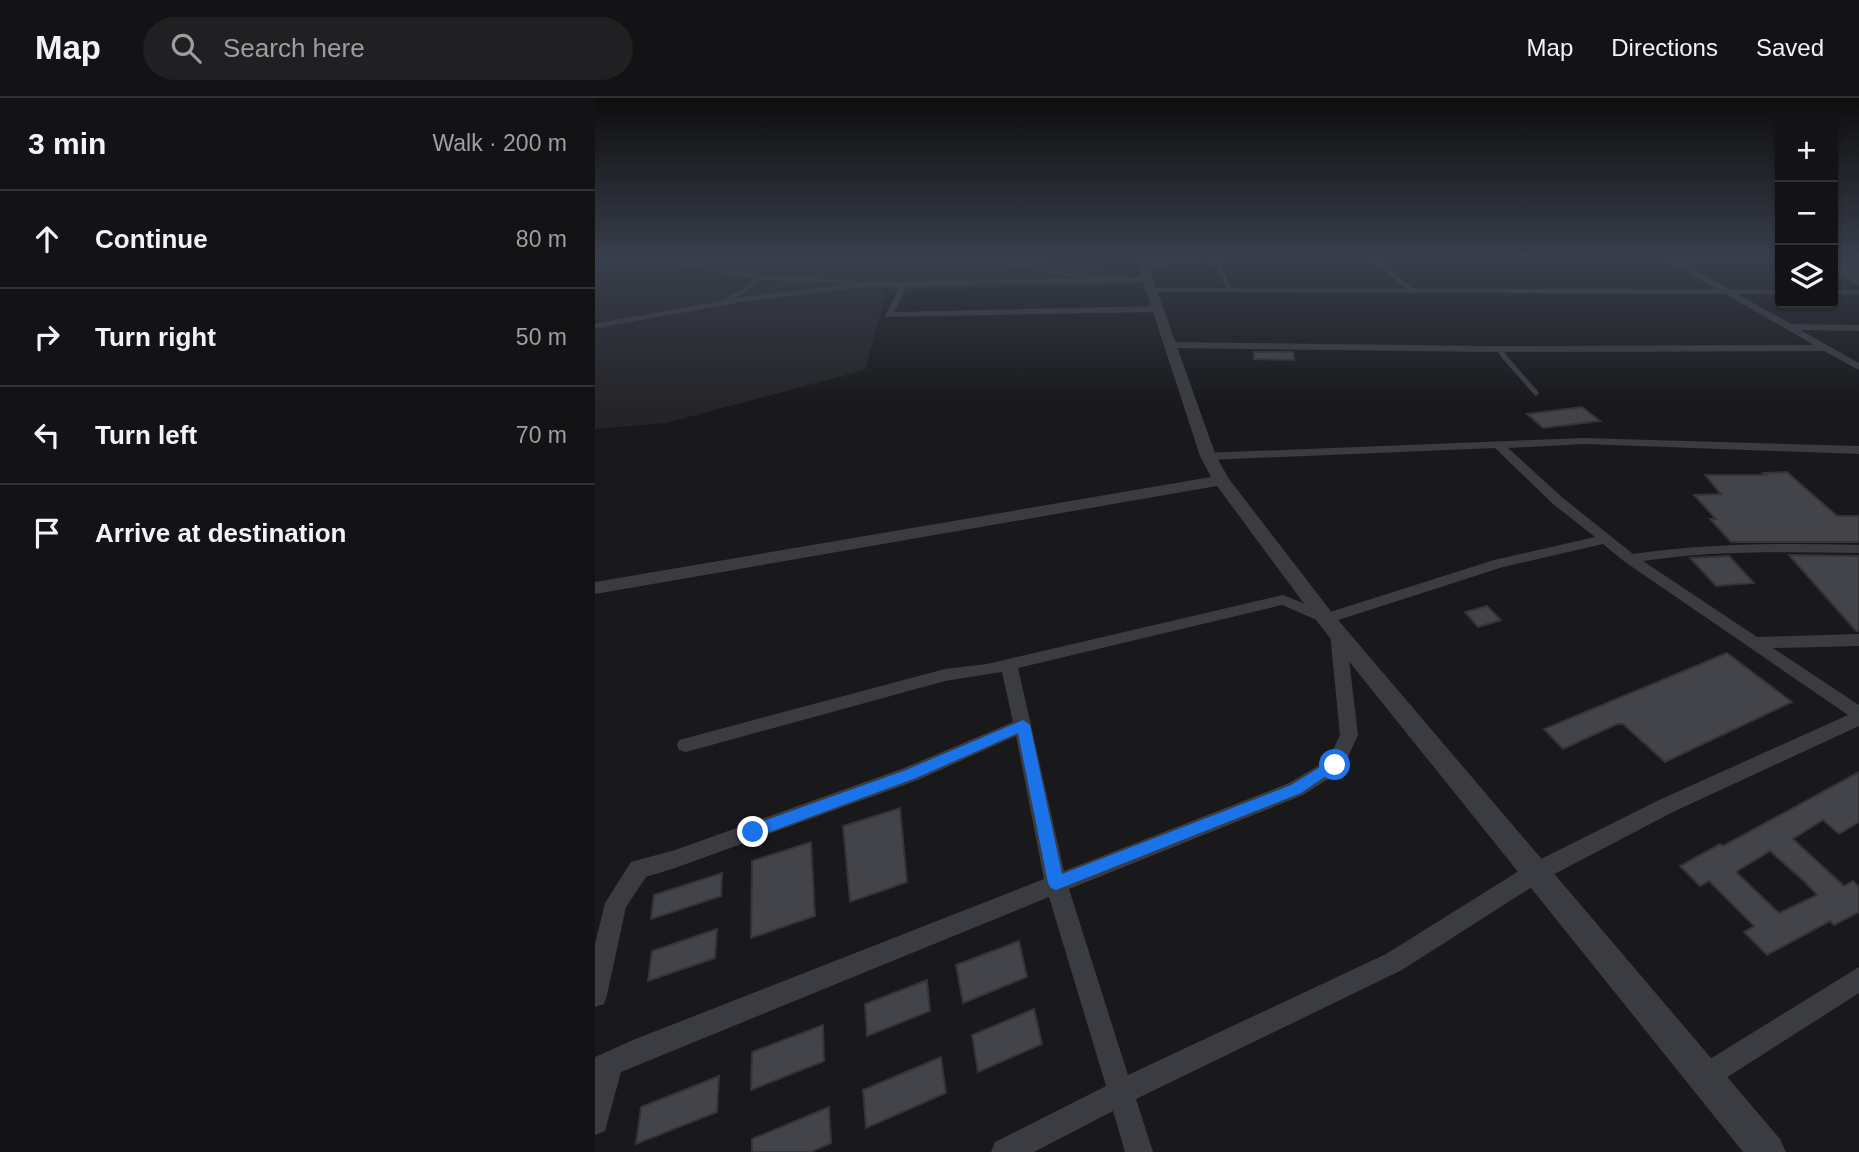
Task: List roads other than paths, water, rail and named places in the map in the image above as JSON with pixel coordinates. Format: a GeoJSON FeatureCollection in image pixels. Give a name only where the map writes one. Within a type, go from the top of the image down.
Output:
{"type":"FeatureCollection","features":[{"type":"Feature","properties":{"kind":"street"},"geometry":{"type":"LineString","coordinates":[[893,306],[888,315],[953,306]]}},
{"type":"Feature","properties":{"kind":"street"},"geometry":{"type":"LineString","coordinates":[[1156,306],[1215,469],[1332,626],[1767,1152]]}},
{"type":"Feature","properties":{"kind":"street"},"geometry":{"type":"LineString","coordinates":[[1754,306],[1859,367]]}},
{"type":"Feature","properties":{"kind":"street"},"geometry":{"type":"LineString","coordinates":[[1789,327],[1859,328]]}},
{"type":"Feature","properties":{"kind":"street"},"geometry":{"type":"LineString","coordinates":[[1169,345],[1498,349],[1826,348]]}},
{"type":"Feature","properties":{"kind":"street"},"geometry":{"type":"LineString","coordinates":[[595,577],[781,544],[1007,511],[1215,469],[1496,443],[1584,441],[1859,450]]}},
{"type":"Feature","properties":{"kind":"street"},"geometry":{"type":"LineString","coordinates":[[1496,443],[1558,500],[1630,559],[1859,716]]}},
{"type":"Feature","properties":{"kind":"street"},"geometry":{"type":"LineString","coordinates":[[595,588],[764,557],[1043,514],[1215,469]]}},
{"type":"Feature","properties":{"kind":"street"},"geometry":{"type":"LineString","coordinates":[[686,745],[945,675],[1010,664],[1283,600],[1332,626],[1499,563],[1606,539]]}},
{"type":"Feature","properties":{"kind":"street"},"geometry":{"type":"LineString","coordinates":[[1630,559],[1682,551],[1752,547],[1859,549]]}},
{"type":"Feature","properties":{"kind":"street"},"geometry":{"type":"LineString","coordinates":[[595,1121],[603,1067],[1056,883],[1296,789],[1335,765],[1349,735],[1332,626]]}},
{"type":"Feature","properties":{"kind":"street"},"geometry":{"type":"LineString","coordinates":[[1754,643],[1859,640]]}},
{"type":"Feature","properties":{"kind":"street"},"geometry":{"type":"LineString","coordinates":[[1010,664],[1056,883],[1139,1152]]}},
{"type":"Feature","properties":{"kind":"street"},"geometry":{"type":"LineString","coordinates":[[1005,1152],[1121,1093],[1394,962],[1535,873],[1666,806],[1859,716]]}},
{"type":"Feature","properties":{"kind":"street"},"geometry":{"type":"LineString","coordinates":[[595,995],[616,903],[639,869],[675,859],[911,774],[976,748],[1023,725]]}},
{"type":"Feature","properties":{"kind":"street"},"geometry":{"type":"LineString","coordinates":[[1706,1076],[1859,979]]}},
{"type":"Feature","properties":{"kind":"lane"},"geometry":{"type":"LineString","coordinates":[[595,326],[704,306]]}},
{"type":"Feature","properties":{"kind":"lane"},"geometry":{"type":"LineString","coordinates":[[1498,349],[1537,393]]}}]}
